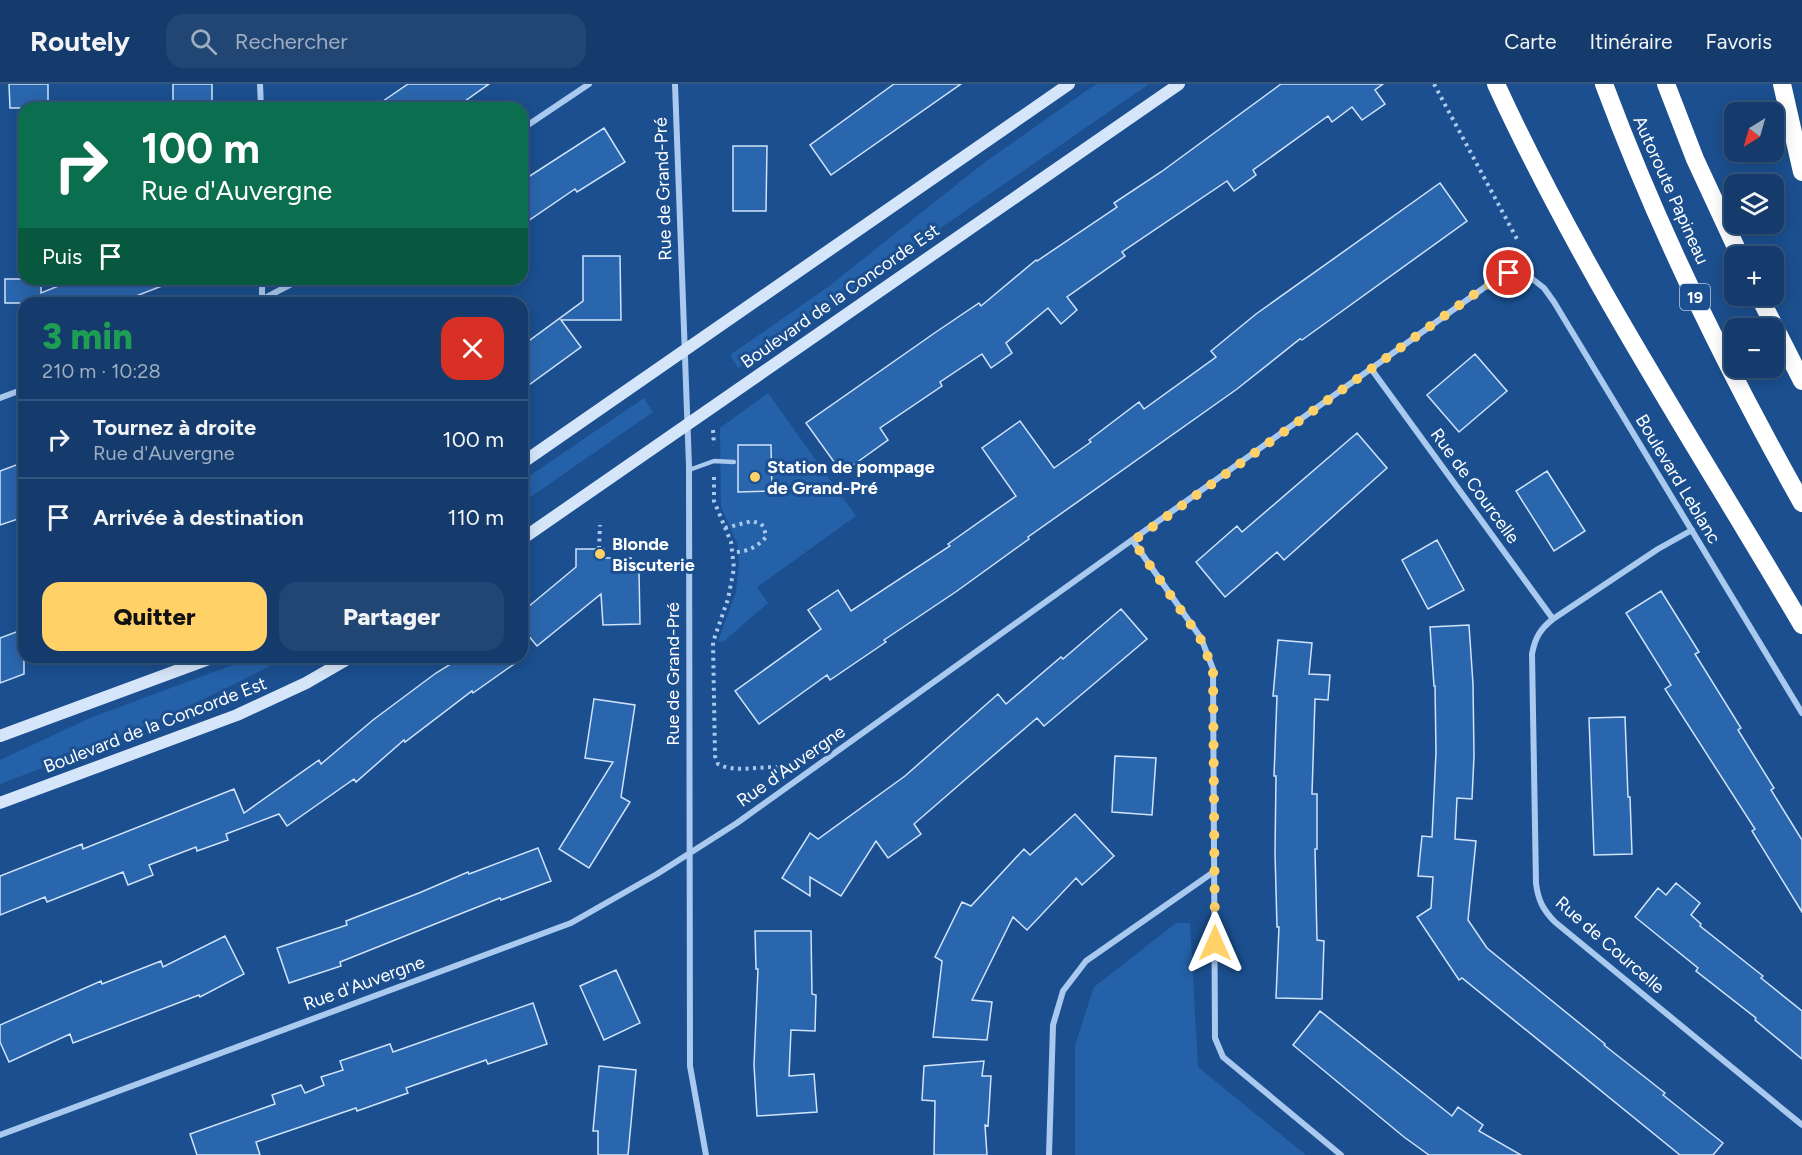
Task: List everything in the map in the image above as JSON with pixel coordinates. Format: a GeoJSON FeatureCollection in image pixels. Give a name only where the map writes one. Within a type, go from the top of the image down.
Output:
{"type":"FeatureCollection","features":[{"type":"Feature","properties":{"kind":"highway"},"geometry":{"type":"LineString","coordinates":[[1496,84],[1545,186],[1605,294],[1802,625]]}},
{"type":"Feature","properties":{"kind":"highway","name":"Autoroute Papineau"},"geometry":{"type":"LineString","coordinates":[[1604,84],[1624,138],[1689,284],[1737,384],[1802,503]]}},
{"type":"Feature","properties":{"kind":"highway","name":"Autoroute Papineau"},"geometry":{"type":"LineString","coordinates":[[1666,84],[1695,159],[1735,246]]}},
{"type":"Feature","properties":{"kind":"highway"},"geometry":{"type":"LineString","coordinates":[[1782,84],[1802,172]]}},
{"type":"Feature","properties":{"kind":"highway"},"geometry":{"type":"LineString","coordinates":[[1764,306],[1802,381]]}},
{"type":"Feature","properties":{"kind":"street"},"geometry":{"type":"LineString","coordinates":[[260,84],[261,102]]}},
{"type":"Feature","properties":{"kind":"street"},"geometry":{"type":"LineString","coordinates":[[528,125],[588,84]]}},
{"type":"Feature","properties":{"kind":"street","name":"Rue de Grand-Pré"},"geometry":{"type":"LineString","coordinates":[[675,84],[688,470],[690,1066],[706,1155]]}},
{"type":"Feature","properties":{"kind":"street"},"geometry":{"type":"LineString","coordinates":[[528,459],[1069,84]]}},
{"type":"Feature","properties":{"kind":"street","name":"Boulevard de la Concorde Est"},"geometry":{"type":"LineString","coordinates":[[528,535],[1179,84]]}},
{"type":"Feature","properties":{"kind":"street","name":"Rue d'Auvergne"},"geometry":{"type":"LineString","coordinates":[[0,1135],[571,923],[688,855],[789,786],[1499,277],[1518,272]]}},
{"type":"Feature","properties":{"kind":"street","name":"Boulevard Leblanc"},"geometry":{"type":"LineString","coordinates":[[1518,272],[1534,280],[1554,302],[1802,713]]}},
{"type":"Feature","properties":{"kind":"street"},"geometry":{"type":"LineString","coordinates":[[269,297],[290,285]]}},
{"type":"Feature","properties":{"kind":"street","name":"Rue de Courcelle"},"geometry":{"type":"LineString","coordinates":[[1372,370],[1553,620]]}},
{"type":"Feature","properties":{"kind":"street"},"geometry":{"type":"LineString","coordinates":[[0,398],[18,391]]}},
{"type":"Feature","properties":{"kind":"street","name":"Rue de Courcelle"},"geometry":{"type":"LineString","coordinates":[[1692,530],[1658,549],[1538,632],[1532,654],[1536,883],[1542,907],[1555,922],[1802,1125]]}},
{"type":"Feature","properties":{"kind":"street"},"geometry":{"type":"LineString","coordinates":[[1133,541],[1200,638],[1213,669],[1215,1038],[1223,1057],[1341,1155]]}},
{"type":"Feature","properties":{"kind":"street"},"geometry":{"type":"LineString","coordinates":[[0,736],[198,663]]}},
{"type":"Feature","properties":{"kind":"street","name":"Boulevard de la Concorde Est"},"geometry":{"type":"LineString","coordinates":[[0,802],[237,715],[306,683],[341,663]]}},
{"type":"Feature","properties":{"kind":"street"},"geometry":{"type":"LineString","coordinates":[[1049,1155],[1053,1025],[1063,991],[1086,962],[1215,871]]}},
{"type":"Feature","properties":{"kind":"lane"},"geometry":{"type":"LineString","coordinates":[[688,470],[714,461],[734,462]]}},
{"type":"Feature","properties":{"kind":"path"},"geometry":{"type":"LineString","coordinates":[[1434,84],[1517,239]]}},
{"type":"Feature","properties":{"kind":"path"},"geometry":{"type":"LineString","coordinates":[[714,430],[714,452]]}},
{"type":"Feature","properties":{"kind":"path"},"geometry":{"type":"LineString","coordinates":[[714,470],[714,501],[733,552],[757,546],[766,537],[761,524],[752,521],[725,528]]}},
{"type":"Feature","properties":{"kind":"path"},"geometry":{"type":"LineString","coordinates":[[599,549],[600,525]]}},
{"type":"Feature","properties":{"kind":"path","name":"Rue d'Auvergne"},"geometry":{"type":"LineString","coordinates":[[733,552],[732,583],[713,642],[714,750],[717,764],[722,767],[743,769],[775,766]]}},
{"type":"Feature","properties":{"kind":"shaded area"},"geometry":{"type":"Polygon","coordinates":[[[1096,84],[1149,84],[738,368],[730,355],[828,287],[985,162],[1096,84]]]}},
{"type":"Feature","properties":{"kind":"shaded area"},"geometry":{"type":"Polygon","coordinates":[[[768,393],[856,516],[757,587],[768,603],[723,642],[718,641],[736,592],[739,563],[737,543],[721,507],[720,428],[768,393]]]}},
{"type":"Feature","properties":{"kind":"shaded area"},"geometry":{"type":"Polygon","coordinates":[[[644,398],[653,412],[528,499],[528,477],[644,398]]]}},
{"type":"Feature","properties":{"kind":"shaded area"},"geometry":{"type":"Polygon","coordinates":[[[238,663],[275,663],[145,725],[0,784],[0,760],[90,718],[238,663]]]}},
{"type":"Feature","properties":{"kind":"shaded area"},"geometry":{"type":"Polygon","coordinates":[[[1176,923],[1190,923],[1198,1067],[1306,1155],[1075,1155],[1075,1045],[1094,987],[1176,923]]]}},
{"type":"Feature","properties":{"kind":"building"},"geometry":{"type":"Polygon","coordinates":[[[9,84],[48,84],[48,102],[18,102],[18,108],[10,108],[9,84]]]}},
{"type":"Feature","properties":{"kind":"building"},"geometry":{"type":"Polygon","coordinates":[[[173,84],[212,84],[212,102],[173,102],[173,84]]]}},
{"type":"Feature","properties":{"kind":"building"},"geometry":{"type":"Polygon","coordinates":[[[408,84],[489,84],[464,102],[382,102],[408,84]]]}},
{"type":"Feature","properties":{"kind":"building"},"geometry":{"type":"Polygon","coordinates":[[[894,84],[961,84],[831,175],[810,145],[894,84]]]}},
{"type":"Feature","properties":{"kind":"building"},"geometry":{"type":"Polygon","coordinates":[[[1281,84],[1383,84],[1375,90],[1385,104],[1362,120],[1352,107],[1332,122],[1328,116],[1253,170],[1256,175],[1234,191],[1227,181],[1122,252],[1125,256],[1067,297],[1077,310],[1061,324],[1048,308],[1006,343],[1012,353],[991,368],[982,354],[940,382],[942,386],[880,428],[888,440],[842,473],[806,423],[979,303],[981,306],[1036,260],[1117,207],[1114,203],[1161,172],[1281,84]]]}},
{"type":"Feature","properties":{"kind":"building"},"geometry":{"type":"Polygon","coordinates":[[[604,128],[625,162],[577,192],[575,189],[528,221],[528,177],[604,128]]]}},
{"type":"Feature","properties":{"kind":"building"},"geometry":{"type":"Polygon","coordinates":[[[733,146],[767,146],[766,211],[733,211],[733,146]]]}},
{"type":"Feature","properties":{"kind":"building"},"geometry":{"type":"Polygon","coordinates":[[[1440,183],[1467,221],[1302,340],[1300,339],[1237,389],[1028,537],[1029,539],[957,591],[884,640],[886,642],[830,680],[827,675],[759,724],[735,691],[821,629],[808,610],[838,590],[851,611],[950,546],[948,544],[1016,496],[982,448],[1020,421],[1054,468],[1091,442],[1089,440],[1139,402],[1144,409],[1216,357],[1211,351],[1256,314],[1440,183]]]}},
{"type":"Feature","properties":{"kind":"building"},"geometry":{"type":"Polygon","coordinates":[[[583,256],[620,256],[621,320],[561,320],[581,347],[528,386],[528,342],[583,301],[583,256]]]}},
{"type":"Feature","properties":{"kind":"building"},"geometry":{"type":"Polygon","coordinates":[[[5,279],[18,279],[18,285],[41,285],[41,293],[61,285],[165,285],[134,297],[18,297],[18,303],[5,303],[5,279]]]}},
{"type":"Feature","properties":{"kind":"building"},"geometry":{"type":"Polygon","coordinates":[[[1475,354],[1507,391],[1459,432],[1427,395],[1475,354]]]}},
{"type":"Feature","properties":{"kind":"building"},"geometry":{"type":"Polygon","coordinates":[[[1357,433],[1387,468],[1284,560],[1277,552],[1225,597],[1196,562],[1237,526],[1242,532],[1357,433]]]}},
{"type":"Feature","properties":{"kind":"building","name":"Station de pompage de Grand-Pré"},"geometry":{"type":"Polygon","coordinates":[[[738,445],[771,445],[772,491],[738,492],[738,445]]]}},
{"type":"Feature","properties":{"kind":"building"},"geometry":{"type":"Polygon","coordinates":[[[18,464],[18,519],[0,525],[0,471],[18,464]]]}},
{"type":"Feature","properties":{"kind":"building"},"geometry":{"type":"Polygon","coordinates":[[[1547,471],[1585,531],[1554,551],[1516,491],[1547,471]]]}},
{"type":"Feature","properties":{"kind":"building"},"geometry":{"type":"Polygon","coordinates":[[[1437,540],[1464,590],[1428,609],[1402,560],[1437,540]]]}},
{"type":"Feature","properties":{"kind":"building"},"geometry":{"type":"Polygon","coordinates":[[[576,549],[604,549],[605,558],[631,558],[631,571],[639,571],[640,624],[603,625],[601,594],[537,646],[528,635],[528,607],[576,567],[576,549]]]}},
{"type":"Feature","properties":{"kind":"building"},"geometry":{"type":"Polygon","coordinates":[[[1661,591],[1699,652],[1695,654],[1741,728],[1738,730],[1774,788],[1771,790],[1802,840],[1802,912],[1752,831],[1755,829],[1665,689],[1671,685],[1626,613],[1661,591]]]}},
{"type":"Feature","properties":{"kind":"building"},"geometry":{"type":"Polygon","coordinates":[[[1121,609],[1147,639],[1044,726],[1037,718],[967,778],[914,824],[921,834],[888,858],[876,841],[841,896],[810,877],[810,896],[782,878],[810,833],[818,839],[905,776],[998,694],[1006,704],[1121,609]]]}},
{"type":"Feature","properties":{"kind":"building"},"geometry":{"type":"Polygon","coordinates":[[[1469,625],[1473,684],[1472,799],[1457,798],[1455,839],[1476,841],[1468,920],[1487,948],[1723,1143],[1713,1155],[1680,1155],[1462,978],[1459,980],[1417,917],[1431,908],[1433,877],[1418,876],[1422,836],[1432,837],[1436,752],[1435,686],[1430,627],[1469,625]]]}},
{"type":"Feature","properties":{"kind":"building"},"geometry":{"type":"Polygon","coordinates":[[[18,631],[18,663],[24,663],[24,674],[0,683],[0,638],[18,631]]]}},
{"type":"Feature","properties":{"kind":"building"},"geometry":{"type":"Polygon","coordinates":[[[1278,640],[1312,643],[1309,674],[1330,675],[1328,700],[1315,699],[1312,794],[1317,794],[1317,849],[1315,849],[1317,940],[1324,941],[1322,999],[1276,998],[1279,927],[1277,927],[1275,853],[1276,776],[1274,776],[1277,696],[1273,696],[1278,640]]]}},
{"type":"Feature","properties":{"kind":"building"},"geometry":{"type":"Polygon","coordinates":[[[452,663],[516,663],[473,693],[472,691],[405,742],[404,740],[356,782],[354,779],[287,826],[279,814],[226,834],[228,840],[197,851],[196,847],[149,865],[153,875],[128,885],[123,872],[47,902],[45,897],[0,915],[0,876],[82,844],[83,849],[234,789],[244,813],[319,760],[321,764],[373,720],[452,663]]]}},
{"type":"Feature","properties":{"kind":"building"},"geometry":{"type":"Polygon","coordinates":[[[594,699],[635,705],[621,797],[630,802],[589,868],[559,849],[613,762],[585,758],[594,699]]]}},
{"type":"Feature","properties":{"kind":"building"},"geometry":{"type":"Polygon","coordinates":[[[1625,717],[1632,854],[1594,855],[1589,718],[1625,717]]]}},
{"type":"Feature","properties":{"kind":"building"},"geometry":{"type":"Polygon","coordinates":[[[1115,756],[1156,758],[1152,815],[1112,812],[1115,756]]]}},
{"type":"Feature","properties":{"kind":"building"},"geometry":{"type":"Polygon","coordinates":[[[1075,814],[1114,856],[1082,885],[1076,878],[1027,930],[1013,917],[972,1000],[992,1002],[987,1040],[933,1037],[942,961],[935,957],[962,902],[971,906],[1024,849],[1030,855],[1075,814]]]}},
{"type":"Feature","properties":{"kind":"building"},"geometry":{"type":"Polygon","coordinates":[[[538,848],[551,881],[501,900],[500,898],[340,962],[341,966],[289,983],[277,948],[347,925],[346,921],[468,872],[469,874],[538,848]]]}},
{"type":"Feature","properties":{"kind":"building"},"geometry":{"type":"Polygon","coordinates":[[[1676,883],[1700,903],[1691,915],[1701,924],[1700,926],[1763,976],[1761,978],[1802,1011],[1802,1059],[1755,1020],[1756,1018],[1696,971],[1698,968],[1635,917],[1658,888],[1666,895],[1676,883]]]}},
{"type":"Feature","properties":{"kind":"building"},"geometry":{"type":"Polygon","coordinates":[[[755,931],[811,931],[812,994],[816,995],[815,1031],[791,1030],[789,1076],[814,1074],[817,1112],[757,1116],[754,1065],[758,969],[756,969],[755,931]]]}},
{"type":"Feature","properties":{"kind":"building"},"geometry":{"type":"Polygon","coordinates":[[[225,936],[244,974],[200,997],[199,995],[73,1043],[70,1034],[9,1062],[0,1042],[0,1025],[101,981],[102,984],[161,961],[163,967],[225,936]]]}},
{"type":"Feature","properties":{"kind":"building"},"geometry":{"type":"Polygon","coordinates":[[[616,970],[640,1023],[604,1040],[580,986],[616,970]]]}},
{"type":"Feature","properties":{"kind":"building"},"geometry":{"type":"Polygon","coordinates":[[[533,1003],[547,1044],[488,1064],[486,1060],[406,1088],[408,1093],[256,1142],[260,1155],[197,1155],[190,1134],[275,1104],[272,1095],[301,1085],[305,1093],[324,1085],[321,1077],[343,1070],[340,1061],[390,1044],[393,1052],[533,1003]]]}},
{"type":"Feature","properties":{"kind":"building"},"geometry":{"type":"Polygon","coordinates":[[[1320,1011],[1452,1116],[1458,1107],[1483,1125],[1479,1131],[1521,1155],[1429,1155],[1293,1045],[1320,1011]]]}},
{"type":"Feature","properties":{"kind":"building"},"geometry":{"type":"Polygon","coordinates":[[[984,1061],[982,1076],[991,1076],[988,1126],[985,1125],[987,1155],[934,1155],[935,1101],[922,1100],[924,1066],[984,1061]]]}},
{"type":"Feature","properties":{"kind":"building"},"geometry":{"type":"Polygon","coordinates":[[[599,1066],[636,1070],[628,1155],[598,1155],[598,1131],[593,1131],[599,1066]]]}},
{"type":"Feature","properties":{"kind":"place","name":"Station de pompage de Grand-Pré"},"geometry":{"type":"Point","coordinates":[755,477]}},
{"type":"Feature","properties":{"kind":"place","name":"Blonde Biscuterie"},"geometry":{"type":"Point","coordinates":[600,554]}},
{"type":"Feature","properties":{"kind":"route"},"geometry":{"type":"LineString","coordinates":[[1215,943],[1213,669],[1200,638],[1133,541],[1483,288],[1509,273]]}}]}
